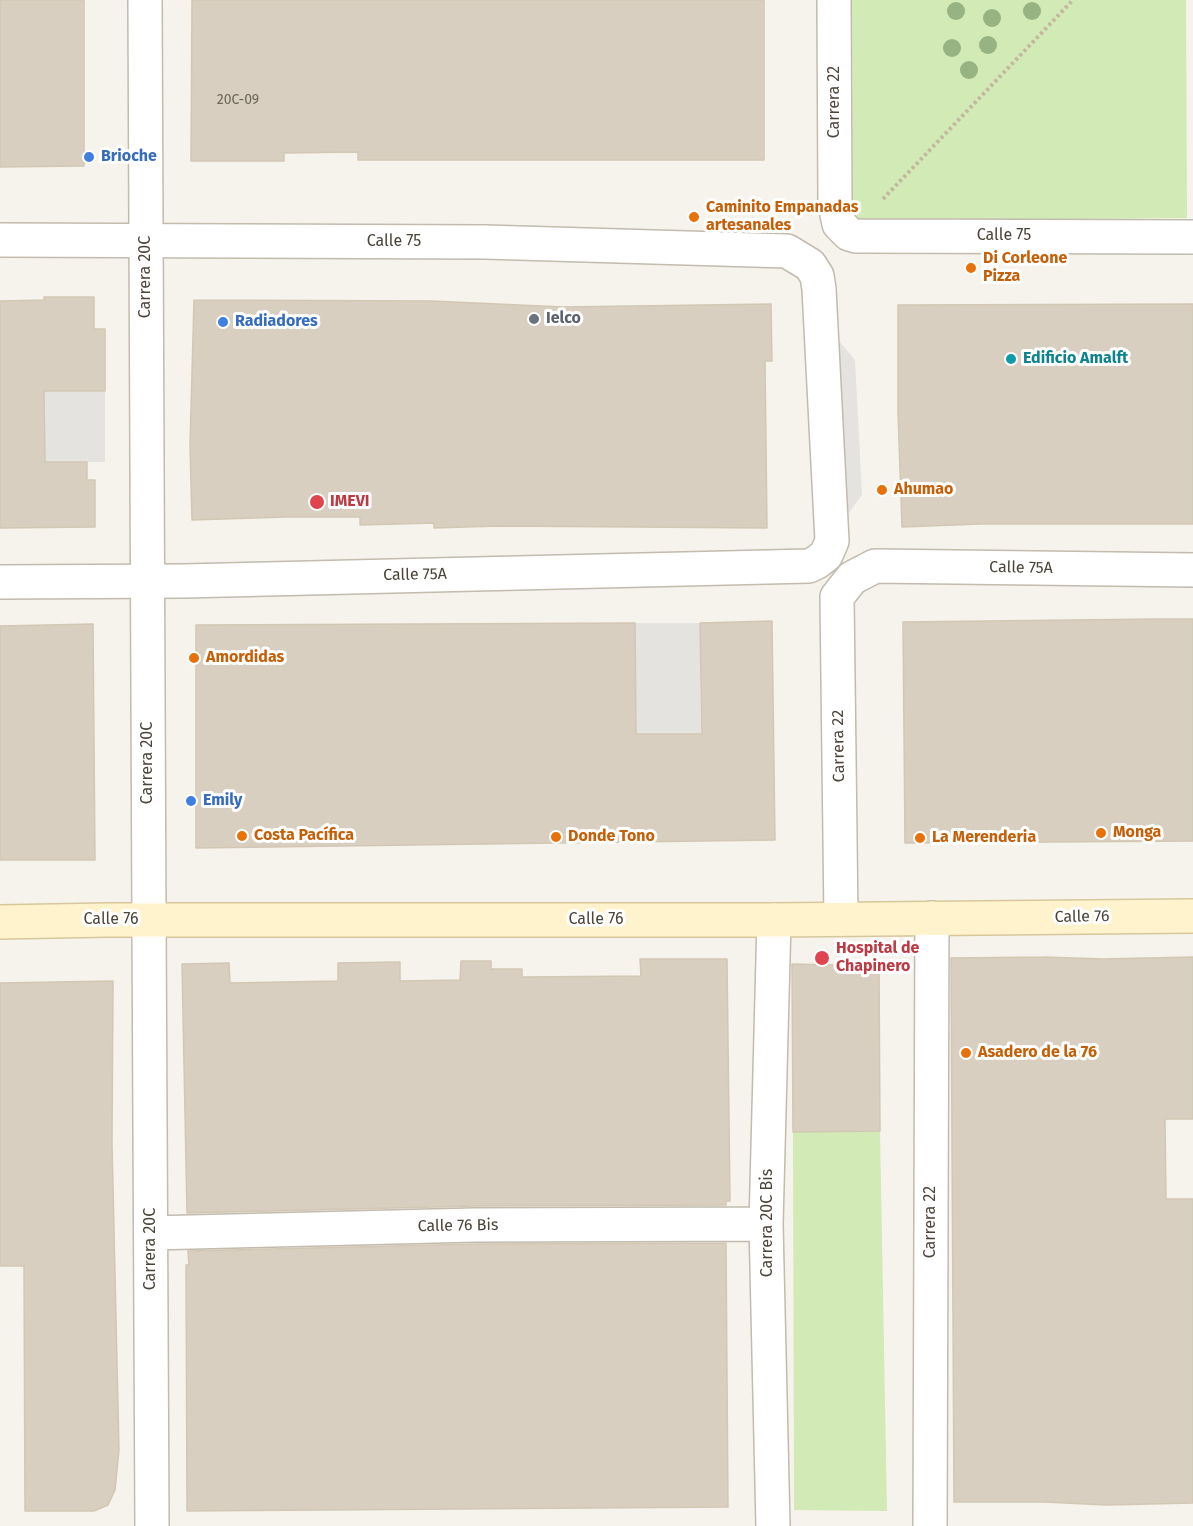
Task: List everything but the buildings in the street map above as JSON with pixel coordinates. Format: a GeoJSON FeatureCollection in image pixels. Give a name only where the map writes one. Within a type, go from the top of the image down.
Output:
{"type":"FeatureCollection","features":[{"type":"Feature","properties":{"kind":"main road","name":"Calle 76"},"geometry":{"type":"LineString","coordinates":[[0,922],[774,920],[1193,916]]}},
{"type":"Feature","properties":{"kind":"street","name":"Carrera 20C"},"geometry":{"type":"LineString","coordinates":[[145,0],[152,1526]]}},
{"type":"Feature","properties":{"kind":"street","name":"Carrera 22"},"geometry":{"type":"LineString","coordinates":[[834,0],[835,205]]}},
{"type":"Feature","properties":{"kind":"street","name":"Calle 75"},"geometry":{"type":"LineString","coordinates":[[835,205],[839,224],[849,234],[856,236],[1193,237]]}},
{"type":"Feature","properties":{"kind":"street","name":"Calle 75"},"geometry":{"type":"LineString","coordinates":[[0,240],[485,242],[787,251],[810,265],[819,289],[832,542],[826,555]]}},
{"type":"Feature","properties":{"kind":"street","name":"Calle 75A"},"geometry":{"type":"LineString","coordinates":[[0,582],[147,581],[809,566],[826,555]]}},
{"type":"Feature","properties":{"kind":"street","name":"Calle 75A"},"geometry":{"type":"LineString","coordinates":[[852,579],[875,566],[1193,570]]}},
{"type":"Feature","properties":{"kind":"street","name":"Carrera 22"},"geometry":{"type":"LineString","coordinates":[[841,919],[837,597],[852,579]]}},
{"type":"Feature","properties":{"kind":"street","name":"Carrera 22"},"geometry":{"type":"LineString","coordinates":[[930,1526],[932,918]]}},
{"type":"Feature","properties":{"kind":"street","name":"Carrera 20C Bis"},"geometry":{"type":"LineString","coordinates":[[773,1526],[766,1224],[774,920]]}},
{"type":"Feature","properties":{"kind":"street","name":"Calle 76 Bis"},"geometry":{"type":"LineString","coordinates":[[151,1233],[475,1225],[766,1224]]}},
{"type":"Feature","properties":{"kind":"path"},"geometry":{"type":"LineString","coordinates":[[881,201],[1073,0]]}},
{"type":"Feature","properties":{"kind":"green space"},"geometry":{"type":"Polygon","coordinates":[[[852,0],[1186,0],[1187,218],[853,221],[852,0]]]}},
{"type":"Feature","properties":{"kind":"green space"},"geometry":{"type":"Polygon","coordinates":[[[880,1131],[887,1511],[794,1510],[793,1132],[880,1131]]]}},
{"type":"Feature","properties":{"kind":"shaded area"},"geometry":{"type":"Polygon","coordinates":[[[835,336],[855,360],[862,495],[845,518],[835,336]]]}},
{"type":"Feature","properties":{"kind":"shaded area"},"geometry":{"type":"Polygon","coordinates":[[[44,391],[105,391],[105,462],[0,462],[0,424],[44,391]]]}},
{"type":"Feature","properties":{"kind":"shaded area"},"geometry":{"type":"Polygon","coordinates":[[[635,623],[700,623],[701,734],[636,734],[635,623]]]}},
{"type":"Feature","properties":{"kind":"place","name":"Brioche"},"geometry":{"type":"Point","coordinates":[89,157]}},
{"type":"Feature","properties":{"kind":"place","name":"Caminito Empanadas artesanales"},"geometry":{"type":"Point","coordinates":[694,217]}},
{"type":"Feature","properties":{"kind":"place","name":"Di Corleone Pizza"},"geometry":{"type":"Point","coordinates":[971,268]}},
{"type":"Feature","properties":{"kind":"place","name":"Ielco"},"geometry":{"type":"Point","coordinates":[534,319]}},
{"type":"Feature","properties":{"kind":"place","name":"Radiadores"},"geometry":{"type":"Point","coordinates":[223,322]}},
{"type":"Feature","properties":{"kind":"place","name":"Edificio Amalft"},"geometry":{"type":"Point","coordinates":[1011,359]}},
{"type":"Feature","properties":{"kind":"place","name":"Ahumao"},"geometry":{"type":"Point","coordinates":[882,490]}},
{"type":"Feature","properties":{"kind":"place","name":"IMEVI"},"geometry":{"type":"Point","coordinates":[317,502]}},
{"type":"Feature","properties":{"kind":"place","name":"Amordidas"},"geometry":{"type":"Point","coordinates":[194,658]}},
{"type":"Feature","properties":{"kind":"place","name":"Emily"},"geometry":{"type":"Point","coordinates":[191,801]}},
{"type":"Feature","properties":{"kind":"place","name":"Monga"},"geometry":{"type":"Point","coordinates":[1101,833]}},
{"type":"Feature","properties":{"kind":"place","name":"Costa Pacífica"},"geometry":{"type":"Point","coordinates":[242,836]}},
{"type":"Feature","properties":{"kind":"place","name":"Donde Tono"},"geometry":{"type":"Point","coordinates":[556,837]}},
{"type":"Feature","properties":{"kind":"place","name":"La Merenderia"},"geometry":{"type":"Point","coordinates":[920,838]}},
{"type":"Feature","properties":{"kind":"place","name":"Hospital de Chapinero"},"geometry":{"type":"Point","coordinates":[822,958]}},
{"type":"Feature","properties":{"kind":"place","name":"Asadero de la 76"},"geometry":{"type":"Point","coordinates":[966,1053]}}]}
